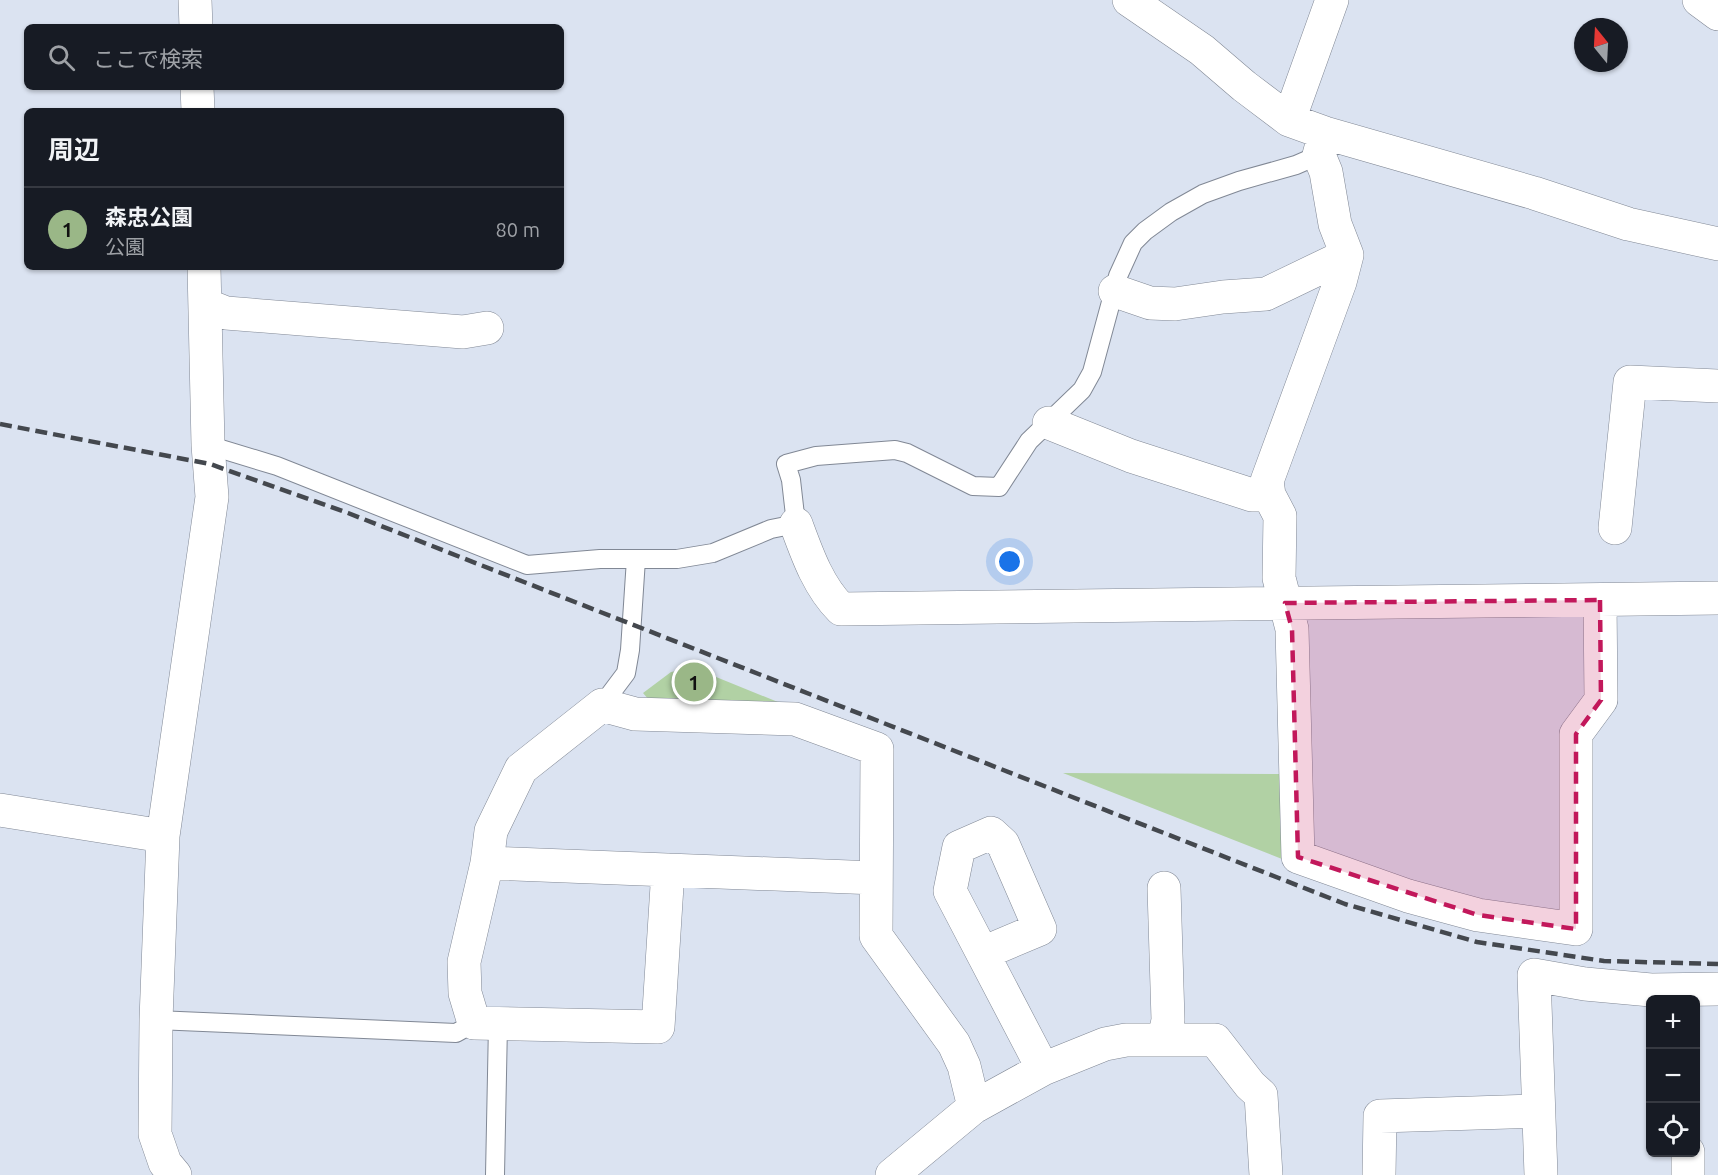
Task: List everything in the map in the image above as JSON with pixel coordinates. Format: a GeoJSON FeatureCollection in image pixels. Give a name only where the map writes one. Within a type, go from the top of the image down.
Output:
{"type":"FeatureCollection","features":[{"type":"Feature","properties":{"kind":"street"},"geometry":{"type":"LineString","coordinates":[[195,0],[196,24]]}},
{"type":"Feature","properties":{"kind":"street"},"geometry":{"type":"LineString","coordinates":[[1128,0],[1202,50],[1244,86],[1322,144],[1534,194],[1628,224],[1718,244]]}},
{"type":"Feature","properties":{"kind":"street"},"geometry":{"type":"LineString","coordinates":[[1289,120],[1332,0]]}},
{"type":"Feature","properties":{"kind":"street"},"geometry":{"type":"LineString","coordinates":[[1699,0],[1718,14]]}},
{"type":"Feature","properties":{"kind":"street"},"geometry":{"type":"LineString","coordinates":[[197,90],[198,108]]}},
{"type":"Feature","properties":{"kind":"street"},"geometry":{"type":"LineString","coordinates":[[1322,144],[1335,224],[1347,255],[1340,282],[1268,481],[1269,495],[1281,516],[1279,578],[1292,629],[1298,857],[1408,896],[1478,915],[1576,928],[1576,734],[1601,700],[1600,600]]}},
{"type":"Feature","properties":{"kind":"street"},"geometry":{"type":"LineString","coordinates":[[1115,291],[1150,303],[1175,304],[1266,294],[1347,255]]}},
{"type":"Feature","properties":{"kind":"street"},"geometry":{"type":"LineString","coordinates":[[175,1175],[165,1163],[155,1134],[156,1020],[163,836],[212,497],[208,445],[204,270]]}},
{"type":"Feature","properties":{"kind":"street"},"geometry":{"type":"LineString","coordinates":[[206,304],[226,313],[463,332],[487,328]]}},
{"type":"Feature","properties":{"kind":"street"},"geometry":{"type":"LineString","coordinates":[[1615,528],[1630,382],[1718,386]]}},
{"type":"Feature","properties":{"kind":"street"},"geometry":{"type":"LineString","coordinates":[[1048,423],[1131,456],[1252,495],[1269,495]]}},
{"type":"Feature","properties":{"kind":"street"},"geometry":{"type":"LineString","coordinates":[[796,524],[811,564],[833,601],[841,609],[1718,598]]}},
{"type":"Feature","properties":{"kind":"street"},"geometry":{"type":"LineString","coordinates":[[668,870],[658,1027],[486,1024],[465,993],[464,962],[487,863],[491,831],[521,769],[602,705],[634,714],[795,719],[877,750],[876,936],[954,1044],[964,1066],[974,1107]]}},
{"type":"Feature","properties":{"kind":"street"},"geometry":{"type":"LineString","coordinates":[[0,810],[163,836]]}},
{"type":"Feature","properties":{"kind":"street"},"geometry":{"type":"LineString","coordinates":[[487,863],[876,878]]}},
{"type":"Feature","properties":{"kind":"street"},"geometry":{"type":"LineString","coordinates":[[1164,888],[1168,1020],[1164,1040]]}},
{"type":"Feature","properties":{"kind":"street"},"geometry":{"type":"LineString","coordinates":[[983,953],[1043,1069]]}},
{"type":"Feature","properties":{"kind":"street"},"geometry":{"type":"LineString","coordinates":[[1541,1175],[1534,975],[1585,984],[1683,994],[1718,989]]}},
{"type":"Feature","properties":{"kind":"street"},"geometry":{"type":"LineString","coordinates":[[892,1175],[974,1107],[1043,1069],[1105,1044],[1126,1040],[1215,1040],[1250,1085],[1261,1095],[1266,1175]]}},
{"type":"Feature","properties":{"kind":"street"},"geometry":{"type":"LineString","coordinates":[[1379,1175],[1380,1116],[1538,1111]]}},
{"type":"Feature","properties":{"kind":"street"},"geometry":{"type":"LineString","coordinates":[[1688,1157],[1688,1175]]}},
{"type":"Feature","properties":{"kind":"lane"},"geometry":{"type":"LineString","coordinates":[[208,445],[277,466],[527,565],[600,559],[677,559],[713,553],[771,529],[796,524],[791,480],[786,464],[816,456],[895,450],[907,453],[973,486],[999,487],[1037,431],[1082,390],[1092,372],[1118,276],[1133,243],[1171,212],[1212,191],[1296,165],[1322,144]]}},
{"type":"Feature","properties":{"kind":"lane"},"geometry":{"type":"LineString","coordinates":[[602,705],[626,673],[630,650],[636,559]]}},
{"type":"Feature","properties":{"kind":"lane"},"geometry":{"type":"LineString","coordinates":[[156,1020],[456,1033],[486,1024],[495,1175]]}},
{"type":"Feature","properties":{"kind":"highlighted area"},"geometry":{"type":"Polygon","coordinates":[[[1600,600],[1601,700],[1576,734],[1576,929],[1478,915],[1298,857],[1292,629],[1285,603],[1600,600]]]}},
{"type":"Feature","properties":{"kind":"green space"},"geometry":{"type":"Polygon","coordinates":[[[694,668],[795,709],[655,707],[643,693],[671,672],[694,668]]]}},
{"type":"Feature","properties":{"kind":"green space"},"geometry":{"type":"Polygon","coordinates":[[[1063,773],[1286,774],[1287,861],[1063,773]]]}},
{"type":"Feature","properties":{"kind":"railway"},"geometry":{"type":"LineString","coordinates":[[0,424],[210,464],[348,513],[1345,904],[1477,942],[1604,961],[1718,964]]}},
{"type":"Feature","properties":{"kind":"place","name":"森忠公園"},"geometry":{"type":"Point","coordinates":[694,682]}}]}
